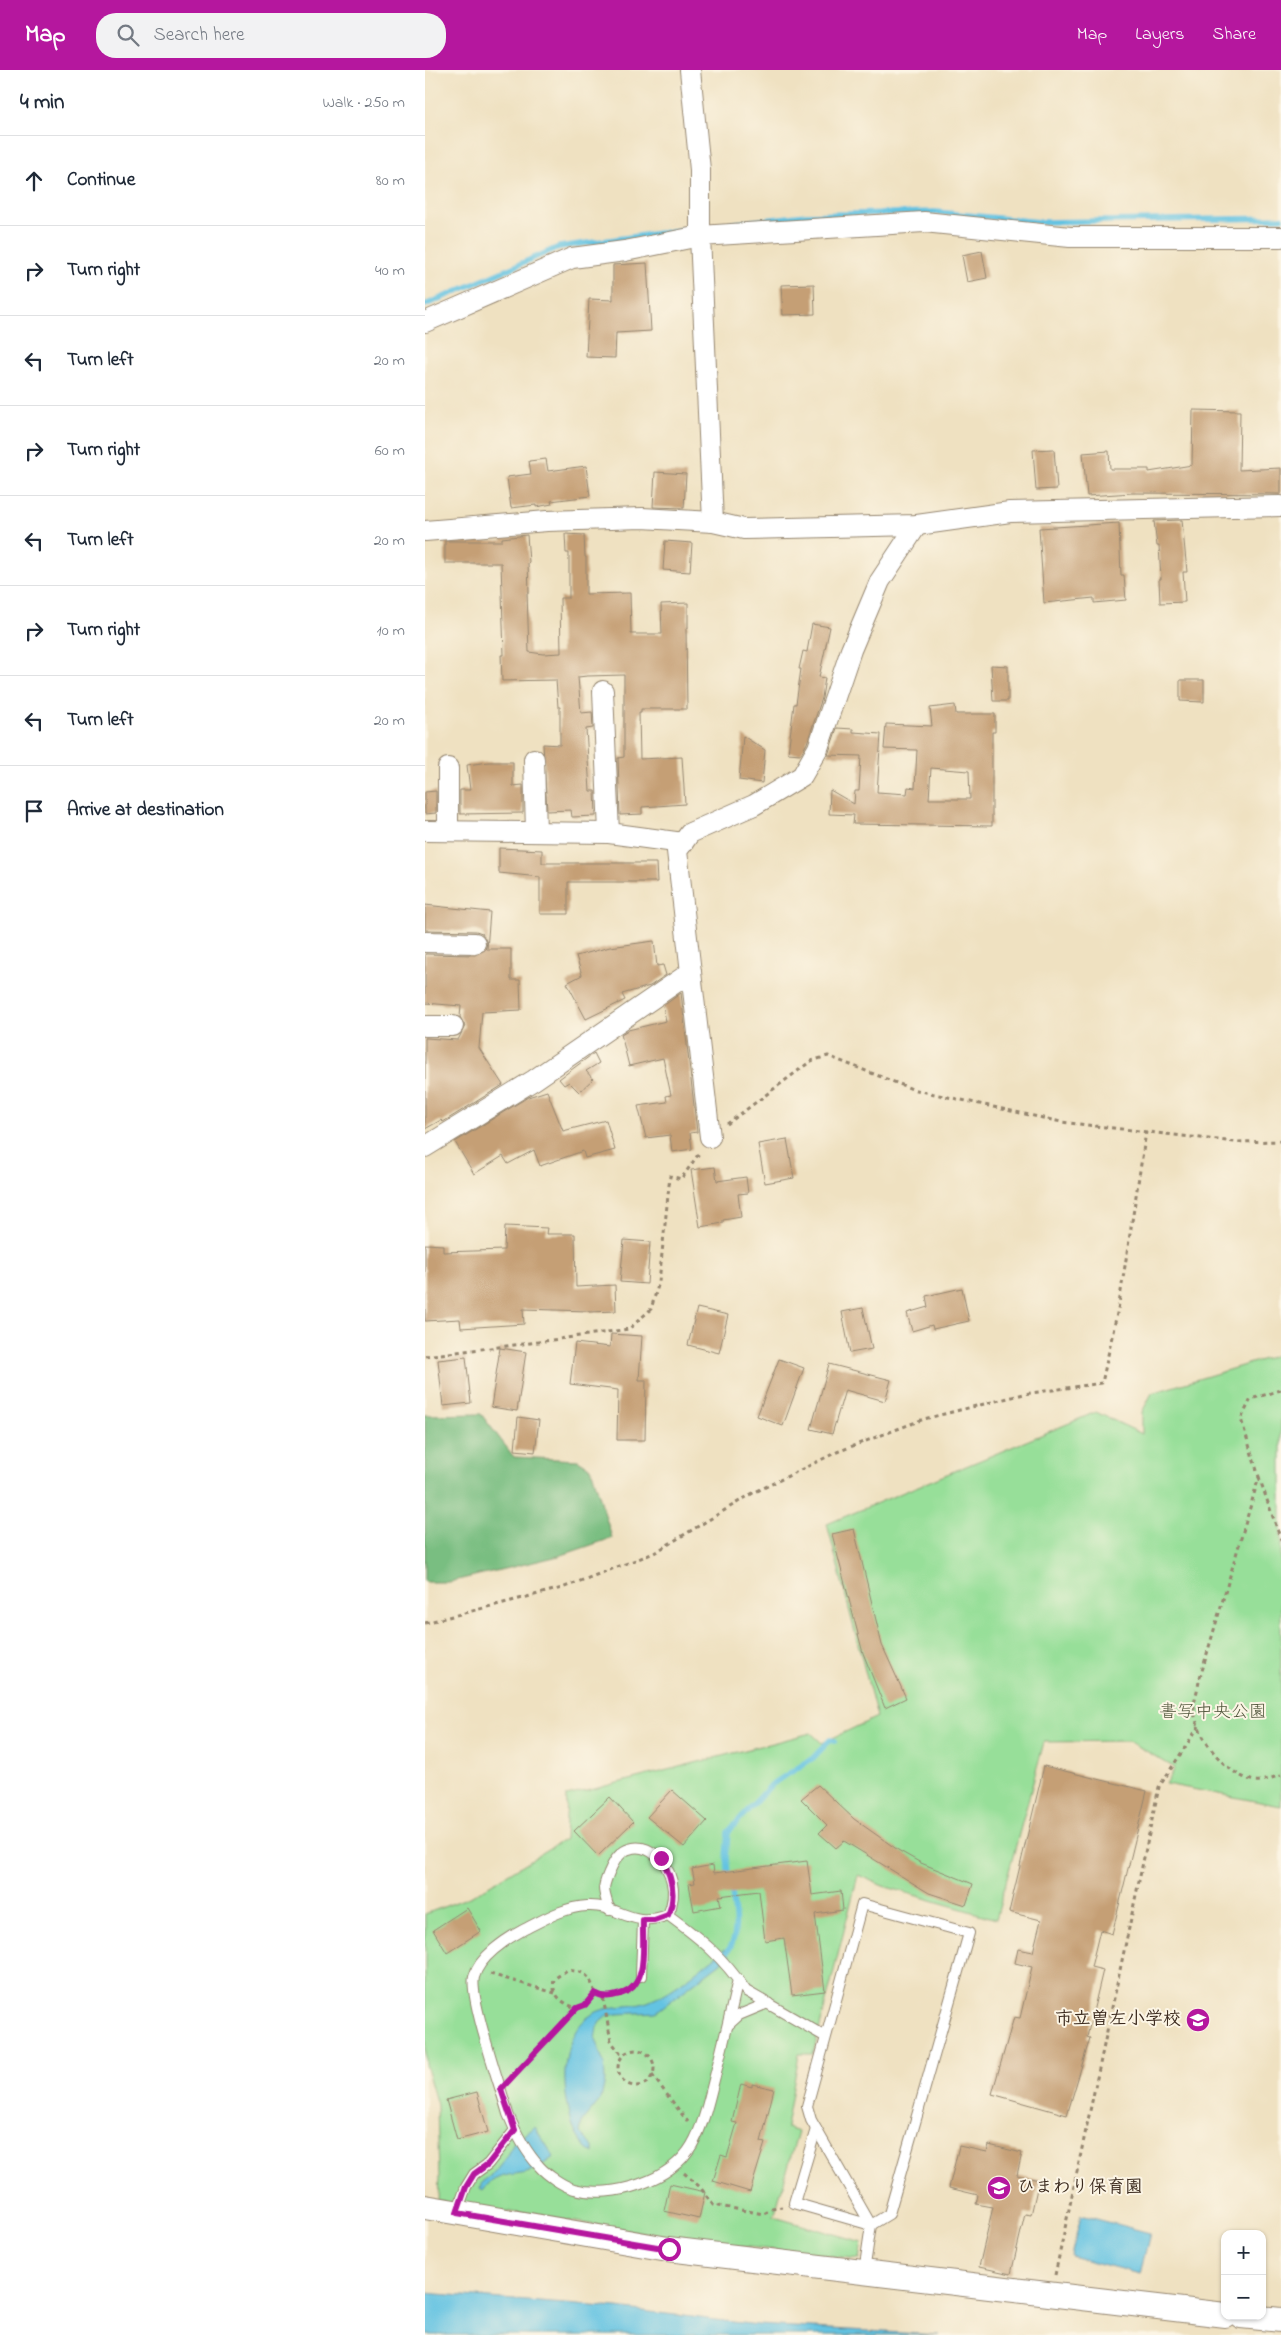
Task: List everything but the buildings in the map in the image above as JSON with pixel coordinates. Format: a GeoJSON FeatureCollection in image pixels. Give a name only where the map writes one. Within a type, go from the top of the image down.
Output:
{"type":"FeatureCollection","features":[{"type":"Feature","properties":{"kind":"street"},"geometry":{"type":"LineString","coordinates":[[690,70],[700,170],[699,236],[713,522]]}},
{"type":"Feature","properties":{"kind":"street"},"geometry":{"type":"LineString","coordinates":[[425,322],[572,258],[625,251],[699,236],[923,222],[1070,237],[1281,237]]}},
{"type":"Feature","properties":{"kind":"street"},"geometry":{"type":"LineString","coordinates":[[425,531],[547,521],[642,518],[713,522],[744,529],[917,525],[1010,512],[1281,506]]}},
{"type":"Feature","properties":{"kind":"street"},"geometry":{"type":"LineString","coordinates":[[709,1137],[677,851],[689,833],[754,805],[802,776],[818,748],[851,650],[880,581],[917,525]]}},
{"type":"Feature","properties":{"kind":"street"},"geometry":{"type":"LineString","coordinates":[[603,691],[609,833]]}},
{"type":"Feature","properties":{"kind":"street"},"geometry":{"type":"LineString","coordinates":[[534,758],[535,832]]}},
{"type":"Feature","properties":{"kind":"street"},"geometry":{"type":"LineString","coordinates":[[448,768],[448,831]]}},
{"type":"Feature","properties":{"kind":"street"},"geometry":{"type":"LineString","coordinates":[[425,831],[609,833],[683,843]]}},
{"type":"Feature","properties":{"kind":"street"},"geometry":{"type":"LineString","coordinates":[[425,942],[475,943]]}},
{"type":"Feature","properties":{"kind":"street"},"geometry":{"type":"LineString","coordinates":[[425,1147],[534,1080],[691,972]]}},
{"type":"Feature","properties":{"kind":"street"},"geometry":{"type":"LineString","coordinates":[[425,1026],[453,1026]]}},
{"type":"Feature","properties":{"kind":"street"},"geometry":{"type":"LineString","coordinates":[[425,2207],[669,2249],[1221,2314]]}},
{"type":"Feature","properties":{"kind":"street"},"geometry":{"type":"LineString","coordinates":[[1266,2318],[1281,2320]]}},
{"type":"Feature","properties":{"kind":"lane"},"geometry":{"type":"LineString","coordinates":[[609,1910],[604,1888],[608,1873],[615,1860],[628,1850],[639,1848],[650,1851],[661,1858],[669,1871],[673,1888],[673,1904],[668,1915],[654,1920],[643,1920],[588,1906],[565,1910],[514,1936],[496,1949],[474,1977],[475,2001],[501,2089],[517,2133],[539,2166],[573,2188],[593,2191],[643,2183],[676,2165],[692,2145],[706,2109],[728,2026],[738,1979]]}},
{"type":"Feature","properties":{"kind":"lane"},"geometry":{"type":"LineString","coordinates":[[816,2129],[794,2204],[871,2225],[889,2214],[969,1933],[862,1904],[807,2106],[816,2129],[871,2225],[864,2272]]}},
{"type":"Feature","properties":{"kind":"lane"},"geometry":{"type":"LineString","coordinates":[[668,1915],[716,1953],[726,1963],[746,1991],[826,2037]]}},
{"type":"Feature","properties":{"kind":"lane"},"geometry":{"type":"LineString","coordinates":[[641,1976],[643,1920]]}},
{"type":"Feature","properties":{"kind":"lane"},"geometry":{"type":"LineString","coordinates":[[728,2026],[739,2015],[768,2003]]}},
{"type":"Feature","properties":{"kind":"lane"},"geometry":{"type":"LineString","coordinates":[[457,2213],[466,2187],[474,2174],[488,2164],[517,2133]]}},
{"type":"Feature","properties":{"kind":"path"},"geometry":{"type":"LineString","coordinates":[[425,1356],[629,1329],[651,1310],[659,1282],[670,1176],[681,1179],[709,1137],[811,1061],[828,1056],[912,1089],[1061,1122],[1235,1142],[1281,1141]]}},
{"type":"Feature","properties":{"kind":"path"},"geometry":{"type":"LineString","coordinates":[[425,1623],[562,1588],[654,1553],[753,1493],[837,1452],[924,1419],[1024,1394],[1102,1383],[1119,1304],[1146,1132]]}},
{"type":"Feature","properties":{"kind":"path"},"geometry":{"type":"LineString","coordinates":[[1281,1390],[1251,1399],[1241,1420],[1281,1540]]}},
{"type":"Feature","properties":{"kind":"path"},"geometry":{"type":"LineString","coordinates":[[1259,1477],[1199,1681],[1194,1711],[1212,1752],[1232,1771],[1255,1781],[1281,1775]]}},
{"type":"Feature","properties":{"kind":"path"},"geometry":{"type":"LineString","coordinates":[[1051,2294],[1159,1787],[1199,1726]]}},
{"type":"Feature","properties":{"kind":"path"},"geometry":{"type":"LineString","coordinates":[[577,2008],[565,2003],[552,1987],[554,1979],[567,1970],[581,1972],[590,1978],[595,1993],[603,1998],[630,1992],[641,1976]]}},
{"type":"Feature","properties":{"kind":"path"},"geometry":{"type":"LineString","coordinates":[[478,1971],[555,1993]]}},
{"type":"Feature","properties":{"kind":"path"},"geometry":{"type":"LineString","coordinates":[[501,2089],[577,2008],[585,2005],[595,1993]]}},
{"type":"Feature","properties":{"kind":"path"},"geometry":{"type":"LineString","coordinates":[[603,1998],[611,2041],[622,2056]]}},
{"type":"Feature","properties":{"kind":"path"},"geometry":{"type":"LineString","coordinates":[[634,2049],[647,2054],[653,2059],[655,2066],[652,2075],[646,2084],[630,2087],[619,2078],[617,2068],[622,2056],[634,2049]]}},
{"type":"Feature","properties":{"kind":"path"},"geometry":{"type":"LineString","coordinates":[[652,2075],[697,2133]]}},
{"type":"Feature","properties":{"kind":"path"},"geometry":{"type":"LineString","coordinates":[[676,2165],[700,2187],[713,2204],[764,2214],[772,2209],[794,2204]]}},
{"type":"Feature","properties":{"kind":"green space","name":"書写中央公園"},"geometry":{"type":"Polygon","coordinates":[[[1281,1354],[1281,1806],[1166,1784],[1175,1768],[1129,1741],[1044,1742],[996,1919],[883,1886],[858,1875],[813,2054],[799,2054],[786,2127],[798,2131],[774,2217],[862,2242],[859,2259],[720,2244],[438,2201],[437,2105],[425,2064],[425,1914],[472,1896],[565,1839],[567,1796],[811,1733],[822,1743],[877,1717],[827,1524],[1096,1412],[1142,1434],[1142,1412],[1152,1393],[1281,1354]]]}},
{"type":"Feature","properties":{"kind":"green space"},"geometry":{"type":"Polygon","coordinates":[[[481,1414],[514,1457],[578,1460],[591,1468],[612,1538],[559,1556],[449,1582],[425,1582],[425,1415],[481,1414]]]}},
{"type":"Feature","properties":{"kind":"water"},"geometry":{"type":"Polygon","coordinates":[[[725,1949],[730,1956],[656,2012],[617,2014],[607,2016],[600,2022],[595,2039],[604,2063],[605,2080],[601,2099],[582,2122],[580,2133],[594,2147],[594,2153],[587,2148],[578,2136],[572,2124],[567,2101],[565,2088],[566,2060],[574,2034],[592,2014],[605,2009],[645,2003],[660,1996],[680,1984],[725,1949]]]}},
{"type":"Feature","properties":{"kind":"water"},"geometry":{"type":"Polygon","coordinates":[[[535,2127],[554,2157],[533,2170],[498,2178],[483,2190],[480,2188],[482,2182],[498,2170],[514,2143],[535,2127]]]}},
{"type":"Feature","properties":{"kind":"water"},"geometry":{"type":"Polygon","coordinates":[[[1081,2215],[1150,2233],[1140,2274],[1071,2256],[1081,2215]]]}},
{"type":"Feature","properties":{"kind":"water"},"geometry":{"type":"Polygon","coordinates":[[[425,2293],[617,2308],[758,2325],[940,2335],[425,2335],[425,2293]]]}},
{"type":"Feature","properties":{"kind":"waterway"},"geometry":{"type":"LineString","coordinates":[[723,225],[806,215],[936,212],[1040,222],[1281,218]]}},
{"type":"Feature","properties":{"kind":"waterway"},"geometry":{"type":"LineString","coordinates":[[425,305],[559,247],[682,230]]}},
{"type":"Feature","properties":{"kind":"waterway"},"geometry":{"type":"LineString","coordinates":[[729,1878],[726,1858],[728,1832],[771,1785],[813,1758],[830,1740],[835,1741]]}},
{"type":"Feature","properties":{"kind":"waterway"},"geometry":{"type":"LineString","coordinates":[[727,1952],[734,1938],[735,1930],[735,1913],[731,1888]]}},
{"type":"Feature","properties":{"kind":"place","name":"市立曽左小学校"},"geometry":{"type":"Point","coordinates":[1198,2020]}},
{"type":"Feature","properties":{"kind":"place","name":"ひまわり保育園"},"geometry":{"type":"Point","coordinates":[999,2188]}},
{"type":"Feature","properties":{"kind":"route"},"geometry":{"type":"LineString","coordinates":[[661,1858],[669,1871],[673,1888],[673,1904],[668,1915],[654,1920],[643,1920],[641,1976],[636,1985],[630,1992],[614,1996],[603,1998],[595,1993],[585,2005],[577,2008],[501,2089],[515,2130],[488,2164],[474,2174],[466,2187],[457,2213],[669,2249]]}}]}
